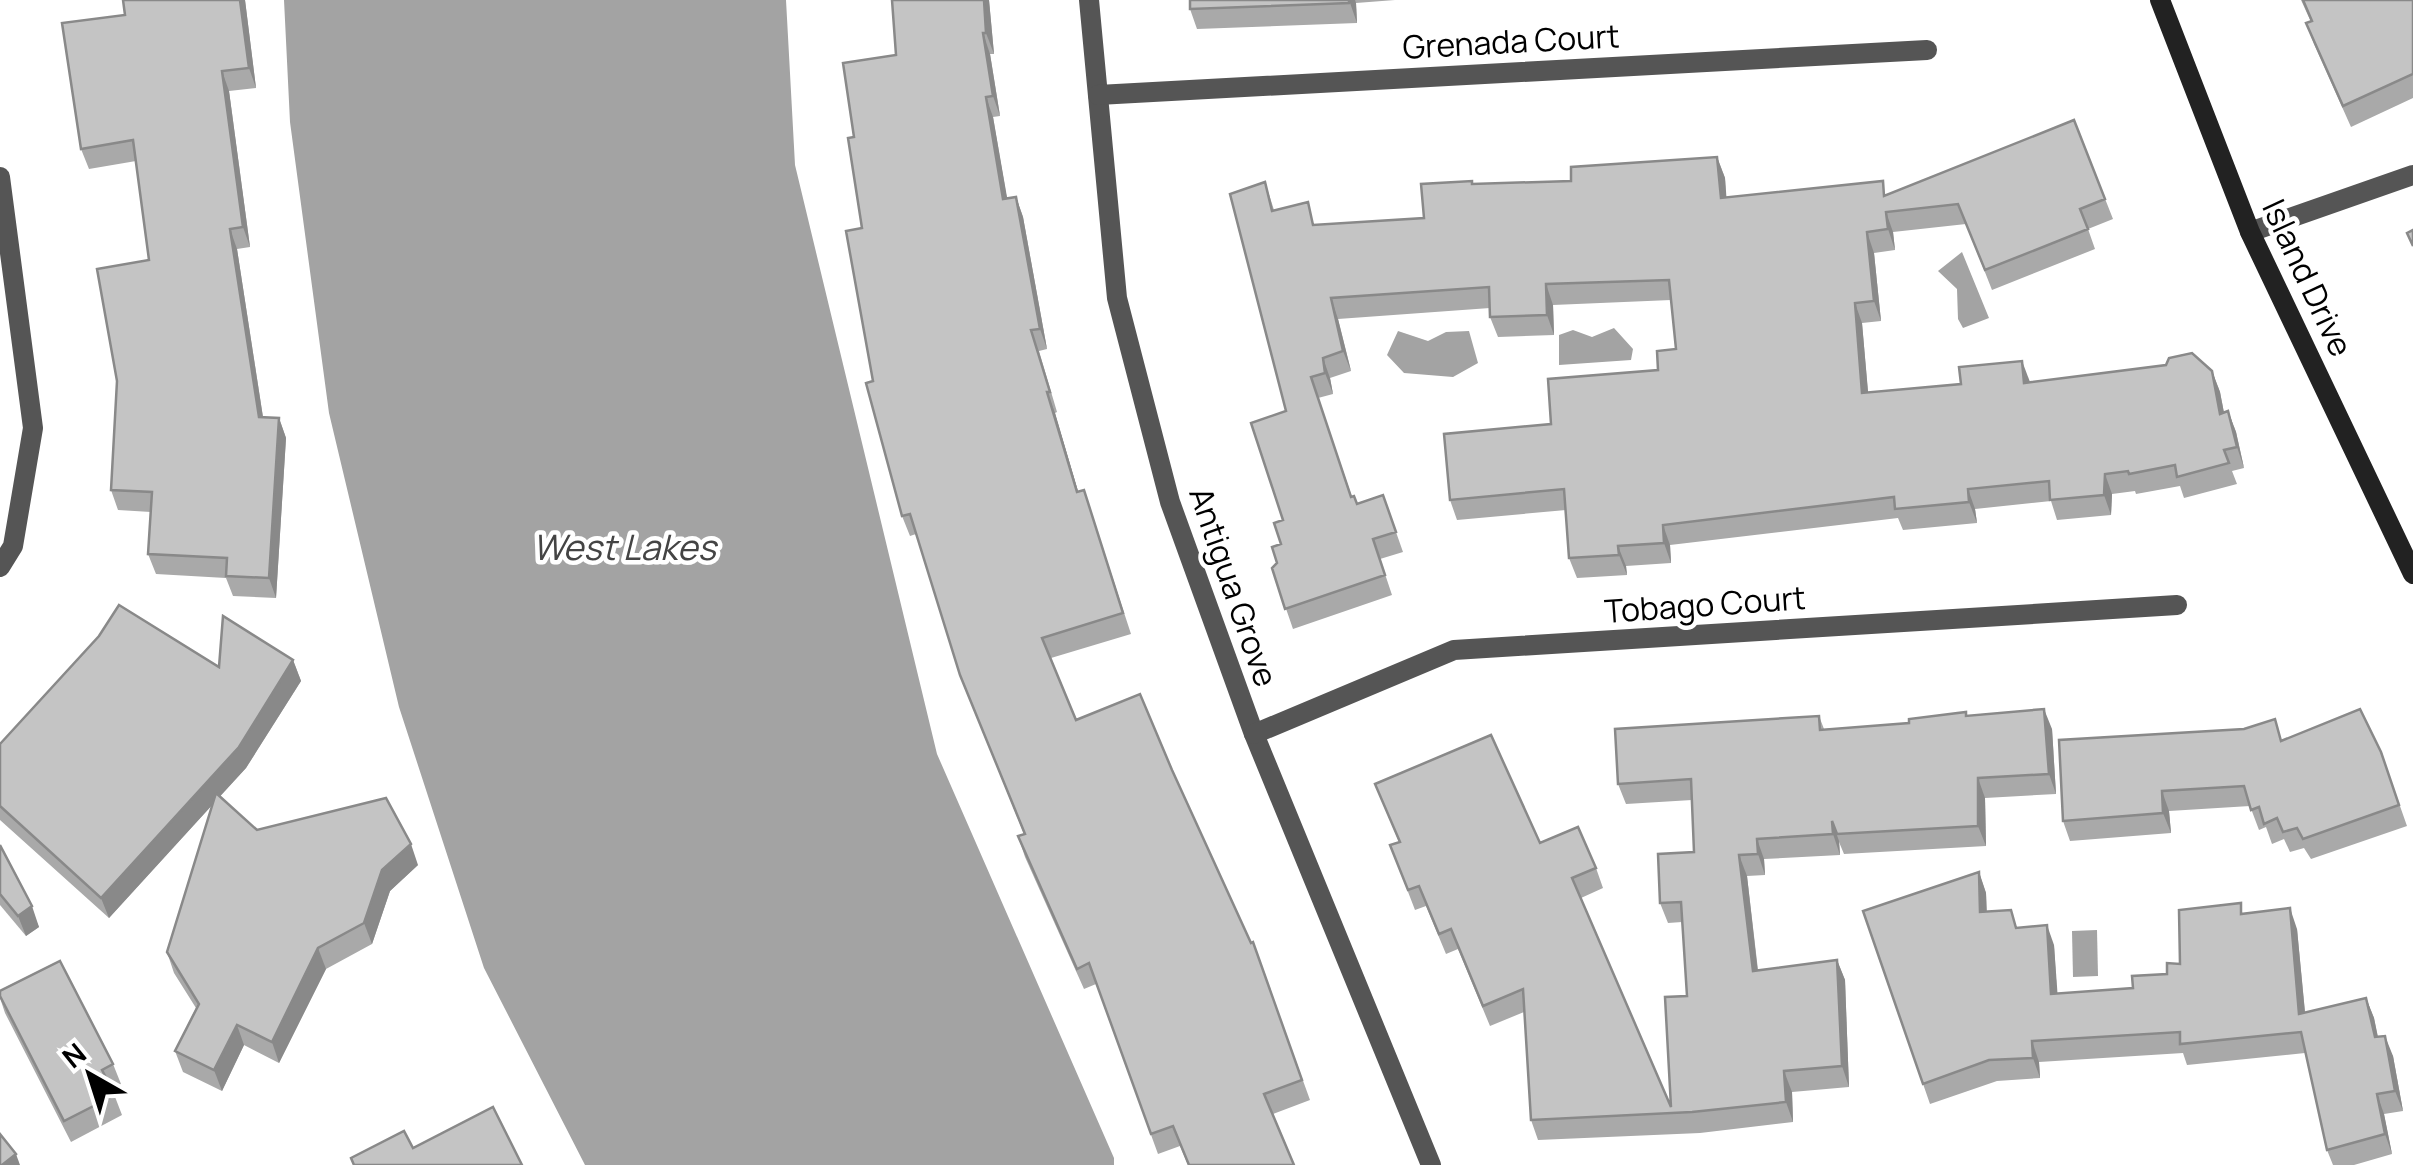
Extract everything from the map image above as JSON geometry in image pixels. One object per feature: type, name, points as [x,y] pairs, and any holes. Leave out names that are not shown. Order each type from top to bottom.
[{"type":"street","name":"Antigua Grove","points":[[1089,0],[1117,298],[1170,502],[1254,734],[1432,1165]]},
{"type":"street","name":"Island Drive","points":[[2160,0],[2250,232],[2413,574]]},
{"type":"street","name":"Grenada Court","points":[[1098,95],[1927,50]]},
{"type":"street","points":[[2250,232],[2413,175]]},
{"type":"street","points":[[0,177],[33,428],[12,546],[0,567]]},
{"type":"street","name":"Tobago Court","points":[[1254,734],[1454,650],[2176,606]]},
{"type":"water","name":"West Lakes","points":[[284,0],[786,0],[795,165],[937,754],[1114,1165],[585,1165],[484,968],[399,707],[329,413],[290,122]]},
{"type":"water","points":[[1962,252],[1989,318],[1963,328],[1958,319],[1957,289],[1938,271]]},
{"type":"water","points":[[1614,328],[1633,349],[1631,360],[1559,365],[1559,335],[1573,330],[1592,337]]},
{"type":"water","points":[[1398,331],[1428,341],[1446,332],[1469,331],[1478,363],[1453,377],[1404,373],[1387,355]]},
{"type":"water","points":[[2097,930],[2098,976],[2073,977],[2072,931]]},
{"type":"building","points":[[123,0],[240,0],[249,68],[222,71],[243,227],[230,229],[259,417],[279,418],[269,578],[226,576],[227,558],[148,554],[152,492],[111,490],[117,381],[97,269],[149,260],[133,140],[81,149],[62,23],[125,15]]},
{"type":"building","points":[[892,0],[984,0],[983,33],[993,96],[986,97],[1003,199],[1016,197],[1040,329],[1031,330],[1077,492],[1084,490],[1123,613],[1042,638],[1076,720],[1140,694],[1253,942],[1302,1080],[1264,1094],[1294,1165],[1189,1165],[1173,1126],[1151,1134],[1089,963],[1077,969],[1018,836],[1025,834],[960,675],[910,514],[902,516],[866,383],[873,381],[846,231],[862,228],[848,138],[854,137],[843,63],[896,55]]},
{"type":"building","points":[[1190,0],[1349,0],[1349,3],[1190,9]]},
{"type":"building","points":[[2303,0],[2413,0],[2413,74],[2343,106],[2306,23],[2312,21]]},
{"type":"building","points":[[2074,120],[2105,199],[2080,209],[2088,229],[1985,270],[1958,204],[1886,212],[1888,229],[1867,232],[1874,301],[1855,303],[1862,393],[1961,384],[1959,367],[2022,361],[2024,383],[2166,365],[2169,358],[2192,353],[2212,371],[2220,414],[2228,411],[2237,447],[2224,450],[2229,463],[2177,477],[2175,465],[2129,474],[2105,474],[2104,495],[2050,500],[2049,481],[1968,489],[1969,502],[1895,509],[1894,497],[1663,525],[1664,543],[1618,546],[1619,555],[1569,558],[1564,489],[1450,500],[1444,434],[1551,424],[1548,379],[1658,370],[1657,351],[1676,349],[1669,280],[1546,284],[1547,315],[1490,317],[1489,287],[1331,298],[1343,351],[1323,358],[1325,373],[1311,377],[1351,497],[1357,504],[1383,495],[1396,532],[1373,539],[1385,575],[1285,609],[1272,568],[1277,563],[1272,547],[1281,544],[1274,523],[1283,520],[1251,423],[1286,411],[1230,194],[1265,182],[1272,211],[1308,202],[1313,225],[1424,218],[1421,184],[1571,181],[1571,167],[1717,157],[1721,198],[1883,181],[1884,196]]},
{"type":"building","points":[[119,605],[219,667],[223,616],[293,660],[239,747],[101,898],[0,806],[0,744],[99,636]]},
{"type":"building","points":[[2044,709],[2049,774],[1978,778],[1978,826],[1837,834],[1832,821],[1833,834],[1757,839],[1758,854],[1739,855],[1753,971],[1837,960],[1842,1066],[1784,1071],[1786,1102],[1692,1112],[1531,1120],[1523,989],[1483,1006],[1451,929],[1439,934],[1419,886],[1408,890],[1390,845],[1400,842],[1375,784],[1491,735],[1540,843],[1578,827],[1596,868],[1572,878],[1671,1107],[1665,997],[1687,996],[1681,902],[1660,903],[1658,854],[1694,852],[1691,779],[1618,784],[1615,729],[1819,716],[1820,730],[1909,723],[1909,719],[1966,712],[1966,716]]},
{"type":"building","points":[[2360,709],[2381,752],[2399,805],[2303,839],[2297,828],[2283,832],[2277,818],[2264,824],[2259,807],[2251,810],[2244,786],[2162,791],[2163,813],[2063,821],[2059,740],[2244,729],[2275,719],[2281,741]]},
{"type":"building","points":[[216,793],[257,830],[386,798],[411,844],[382,870],[364,923],[318,948],[272,1042],[237,1025],[214,1070],[175,1051],[199,1004],[167,952]]},
{"type":"building","points":[[0,845],[32,906],[18,916],[0,894]]},
{"type":"building","points":[[1979,872],[1980,912],[2011,910],[2016,928],[2047,925],[2051,994],[2133,988],[2132,976],[2167,974],[2167,963],[2180,964],[2179,910],[2241,903],[2241,914],[2290,908],[2299,1014],[2366,998],[2375,1037],[2385,1036],[2395,1091],[2377,1094],[2385,1134],[2327,1150],[2301,1032],[2180,1044],[2180,1032],[2032,1041],[2033,1058],[1989,1060],[1923,1084],[1863,911]]},
{"type":"building","points":[[60,961],[113,1064],[102,1070],[115,1095],[64,1121],[0,996],[0,991]]},
{"type":"building","points":[[493,1107],[522,1165],[354,1165],[351,1158],[404,1131],[413,1148]]},
{"type":"building","points":[[0,1134],[16,1154],[2,1165],[0,1165]]}]
